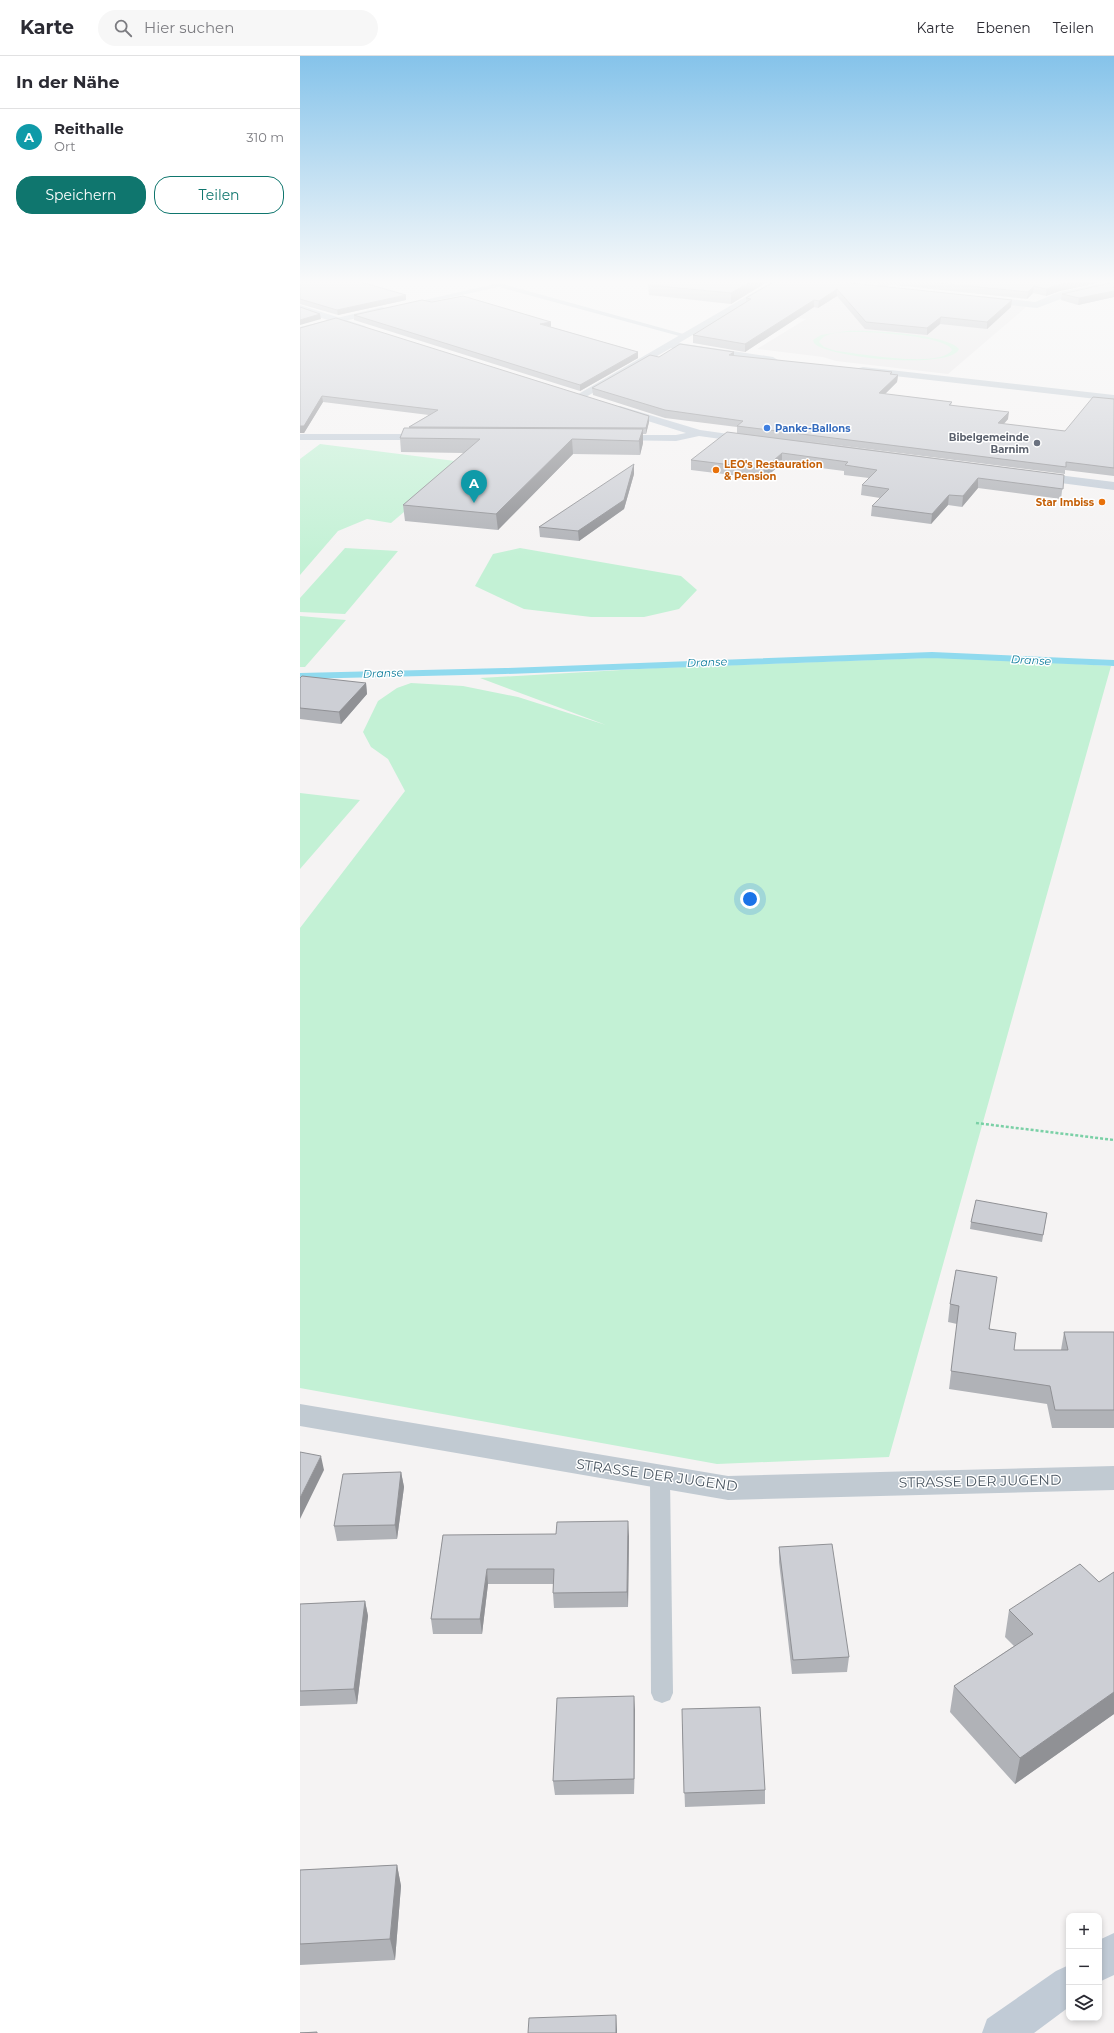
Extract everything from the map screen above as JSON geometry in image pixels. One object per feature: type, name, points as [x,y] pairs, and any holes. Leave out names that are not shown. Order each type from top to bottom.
[{"type":"street","points":[[594,400],[576,395],[617,373]]},
{"type":"street","points":[[890,373],[1114,398]]},
{"type":"street","points":[[608,405],[699,433],[763,442]]},
{"type":"street","points":[[601,438],[676,438],[699,433]]},
{"type":"street","points":[[300,437],[440,438]]},
{"type":"street","points":[[1025,475],[1114,486]]},
{"type":"street","name":"STRASSE DER JUGEND","points":[[300,1415],[660,1478],[728,1488],[1114,1478]]},
{"type":"street","points":[[1102,1961],[1114,1952]]},
{"type":"street","points":[[1002,2033],[1068,1985]]},
{"type":"lane","points":[[660,1478],[662,1693]]},
{"type":"path","points":[[976,1123],[1114,1140]]},
{"type":"green space","points":[[320,444],[463,462],[391,523],[367,519],[338,531],[300,575],[300,459]]},
{"type":"green space","points":[[345,548],[398,551],[345,614],[300,612],[300,598]]},
{"type":"green space","points":[[520,548],[681,576],[697,590],[679,609],[644,617],[591,617],[524,609],[475,586],[493,554]]},
{"type":"green space","points":[[300,616],[346,620],[305,667],[300,667]]},
{"type":"green space","points":[[954,657],[1111,666],[889,1457],[717,1464],[300,1388],[300,928],[405,791],[388,759],[371,747],[363,732],[378,701],[397,688],[411,683],[463,686],[518,697],[606,725],[480,678],[656,668]]},
{"type":"green space","points":[[300,793],[360,800],[300,869]]},
{"type":"building","points":[[300,373],[512,373],[649,416],[646,428],[409,427],[438,410],[322,396],[304,426],[300,426]]},
{"type":"building","points":[[542,373],[601,373],[580,385]]},
{"type":"building","points":[[618,373],[891,373],[898,375],[879,393],[952,402],[949,405],[1009,412],[998,423],[1065,431],[1093,397],[1114,399],[1114,468],[1066,462],[1066,467],[737,426],[743,421],[665,410],[592,388]]},
{"type":"building","points":[[404,428],[643,429],[639,441],[572,439],[496,514],[403,505],[480,439],[400,438]]},
{"type":"building","points":[[727,432],[1064,475],[1063,489],[978,478],[963,496],[949,495],[932,514],[872,506],[889,489],[862,485],[877,470],[845,465],[848,462],[782,453],[764,469],[691,460]]},
{"type":"building","points":[[634,464],[624,500],[578,531],[539,527]]},
{"type":"building","points":[[302,676],[366,683],[339,712],[300,708],[300,678]]},
{"type":"building","points":[[976,1200],[1047,1213],[1043,1235],[971,1222]]},
{"type":"building","points":[[956,1270],[997,1277],[989,1329],[1016,1333],[1014,1350],[1068,1350],[1064,1332],[1114,1332],[1114,1410],[1055,1410],[1050,1386],[951,1371],[959,1306],[950,1304]]},
{"type":"building","points":[[300,1452],[321,1456],[300,1498]]},
{"type":"building","points":[[401,1472],[395,1525],[334,1526],[343,1474]]},
{"type":"building","points":[[628,1521],[627,1592],[553,1593],[554,1569],[487,1569],[480,1619],[431,1619],[443,1535],[556,1534],[557,1522]]},
{"type":"building","points":[[832,1544],[849,1657],[793,1660],[779,1547]]},
{"type":"building","points":[[1080,1564],[1099,1582],[1114,1572],[1114,1692],[1020,1758],[954,1686],[1033,1634],[1009,1610]]},
{"type":"building","points":[[365,1601],[354,1689],[300,1691],[300,1604]]},
{"type":"building","points":[[634,1696],[634,1779],[553,1781],[557,1698]]},
{"type":"building","points":[[760,1707],[765,1790],[684,1793],[682,1709]]},
{"type":"building","points":[[397,1865],[390,1939],[300,1944],[300,1870]]},
{"type":"building","points":[[616,2015],[616,2033],[528,2033],[529,2018]]},
{"type":"waterway","name":"Dranse","points":[[300,676],[505,671],[932,655],[1114,663]]},
{"type":"place","name":"Panke-Ballons","points":[[767,428]]},
{"type":"place","name":"Bibelgemeinde Barnim","points":[[1037,443]]},
{"type":"place","name":"LEO's Restauration & Pension","points":[[716,470]]},
{"type":"place","name":"Star Imbiss","points":[[1102,502]]},
{"type":"place","name":"Reithalle","points":[[474,503]]}]
